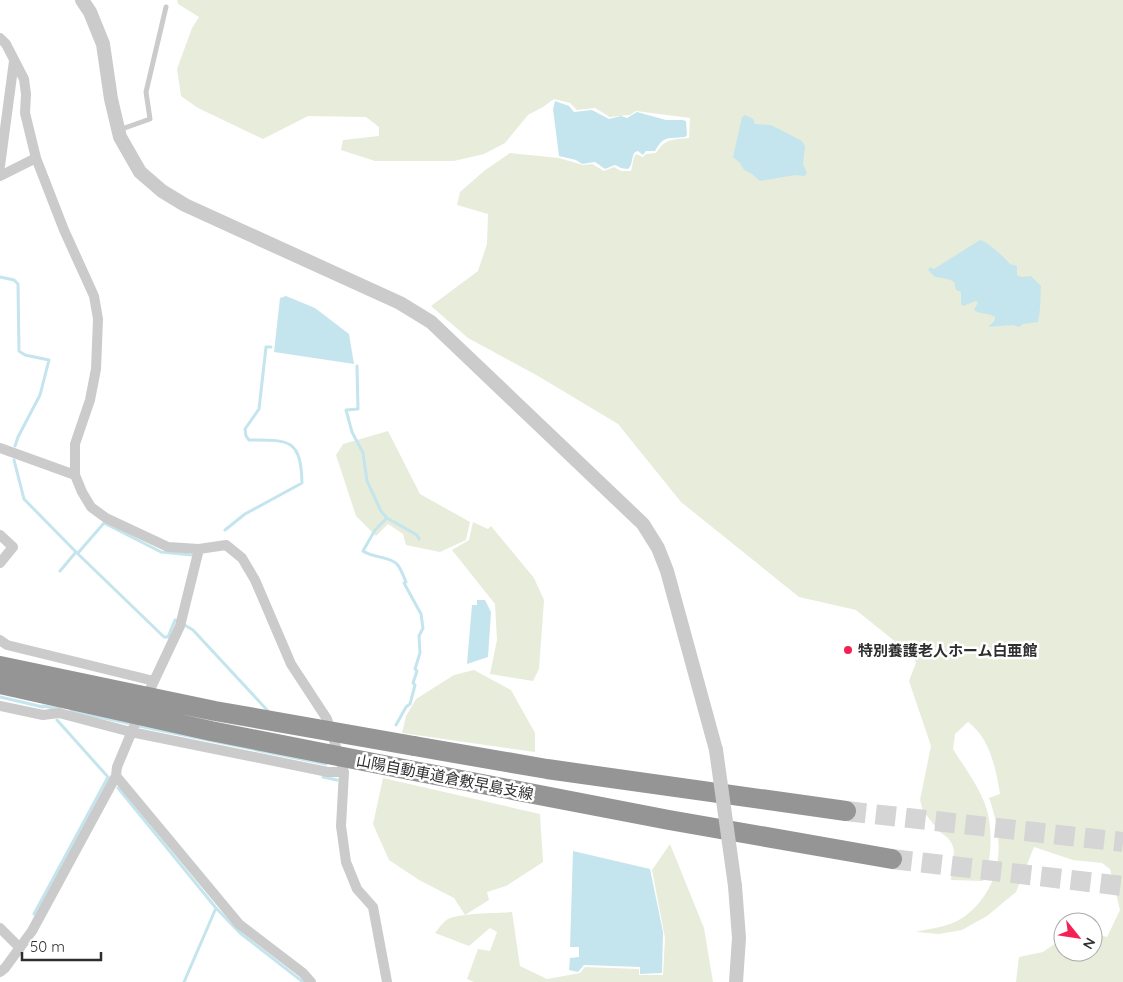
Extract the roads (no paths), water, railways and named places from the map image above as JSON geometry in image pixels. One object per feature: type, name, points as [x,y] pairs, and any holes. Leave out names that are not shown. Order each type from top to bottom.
[{"type":"highway","name":"山陽自動車道倉敷早島支線","points":[[2,671],[224,713],[557,770],[846,811]]},
{"type":"highway","name":"山陽自動車道倉敷早島支線","points":[[2,671],[211,730],[668,820],[892,859]]},
{"type":"street","points":[[82,0],[90,12],[103,44],[111,100],[120,137],[140,172],[162,191],[185,205],[400,303],[431,322],[632,514],[651,536],[663,558],[716,750],[735,886],[739,938],[736,982]]},
{"type":"street","points":[[0,38],[6,44],[24,78],[26,94],[25,113],[36,158],[64,230],[94,296],[98,319],[96,369],[90,400],[75,444],[75,475],[91,507],[106,518],[168,548],[199,549],[226,545],[242,558],[255,580],[291,664],[327,719],[344,772],[341,826],[346,862],[357,889],[373,907],[387,982]]},
{"type":"street","points":[[0,166],[14,61]]},
{"type":"street","points":[[0,176],[36,158]]},
{"type":"street","points":[[0,448],[75,475]]},
{"type":"street","points":[[0,534],[13,546],[0,563]]},
{"type":"street","points":[[0,972],[32,931],[116,776],[117,767],[131,732],[180,626],[199,549]]},
{"type":"street","points":[[0,640],[7,644],[154,681]]},
{"type":"street","points":[[0,706],[43,715],[59,713],[131,732],[328,772],[344,772]]},
{"type":"street","points":[[116,776],[240,924],[303,973],[311,982]]},
{"type":"street","points":[[0,928],[20,948]]},
{"type":"lane","points":[[118,130],[150,120],[146,92],[166,7]]},
{"type":"water","points":[[555,101],[569,106],[574,112],[592,110],[609,119],[621,116],[627,118],[637,112],[666,120],[686,121],[687,135],[685,137],[664,140],[655,151],[646,151],[643,155],[638,151],[635,152],[628,169],[615,165],[605,169],[595,162],[582,164],[576,160],[559,156],[553,109]]},
{"type":"water","points":[[745,115],[753,119],[755,124],[771,125],[802,141],[805,146],[803,164],[807,173],[804,176],[795,175],[760,181],[744,170],[733,157],[742,117]]},
{"type":"water","points":[[980,240],[1001,254],[1010,264],[1017,266],[1017,275],[1021,277],[1031,276],[1041,286],[1038,322],[1023,324],[1019,327],[1013,325],[988,327],[995,320],[995,317],[974,310],[978,302],[976,301],[963,306],[961,304],[961,292],[956,290],[954,282],[935,277],[928,270],[930,267],[934,269]]},
{"type":"water","points":[[286,296],[315,308],[349,334],[354,364],[274,352],[280,298]]},
{"type":"water","points":[[477,600],[485,600],[491,612],[488,657],[467,664],[472,605],[477,605]]},
{"type":"water","points":[[573,851],[650,869],[663,932],[662,973],[640,974],[640,967],[584,965],[578,972],[569,970],[570,958],[579,957],[579,947],[570,947]]},
{"type":"waterway","points":[[0,277],[14,280],[18,284],[19,351],[25,355],[49,360],[40,395],[15,446]]},
{"type":"waterway","points":[[225,530],[245,514],[302,483],[299,457],[290,445],[274,440],[249,440],[246,436],[245,429],[259,409],[266,347],[271,347]]},
{"type":"waterway","points":[[357,366],[358,409],[346,410],[352,432],[363,453],[367,481],[381,511],[387,518],[417,535],[419,539]]},
{"type":"waterway","points":[[14,460],[24,499],[76,552]]},
{"type":"waterway","points":[[387,518],[375,530],[363,551],[397,564],[406,582],[404,583],[421,614],[423,628],[419,636],[420,653],[415,669],[417,671],[410,704],[406,707],[396,725]]},
{"type":"waterway","points":[[78,553],[104,523],[161,552],[192,555]]},
{"type":"waterway","points":[[60,571],[76,552],[164,637],[168,637],[175,620],[178,622]]},
{"type":"waterway","points":[[183,624],[193,630],[268,711]]},
{"type":"waterway","points":[[0,697],[43,707]]},
{"type":"waterway","points":[[43,706],[60,709]]},
{"type":"waterway","points":[[71,711],[132,724]]},
{"type":"waterway","points":[[57,720],[108,777]]},
{"type":"waterway","points":[[139,726],[326,764]]},
{"type":"waterway","points":[[34,914],[108,777]]},
{"type":"waterway","points":[[323,777],[337,780]]},
{"type":"waterway","points":[[118,788],[216,908],[240,933],[303,982]]},
{"type":"waterway","points":[[184,982],[216,908]]},
{"type":"tunnel","points":[[846,811],[1123,842]]},
{"type":"tunnel","points":[[892,859],[1123,886]]},
{"type":"place","name":"特別養護老人ホーム白亜館","points":[[848,650]]}]
